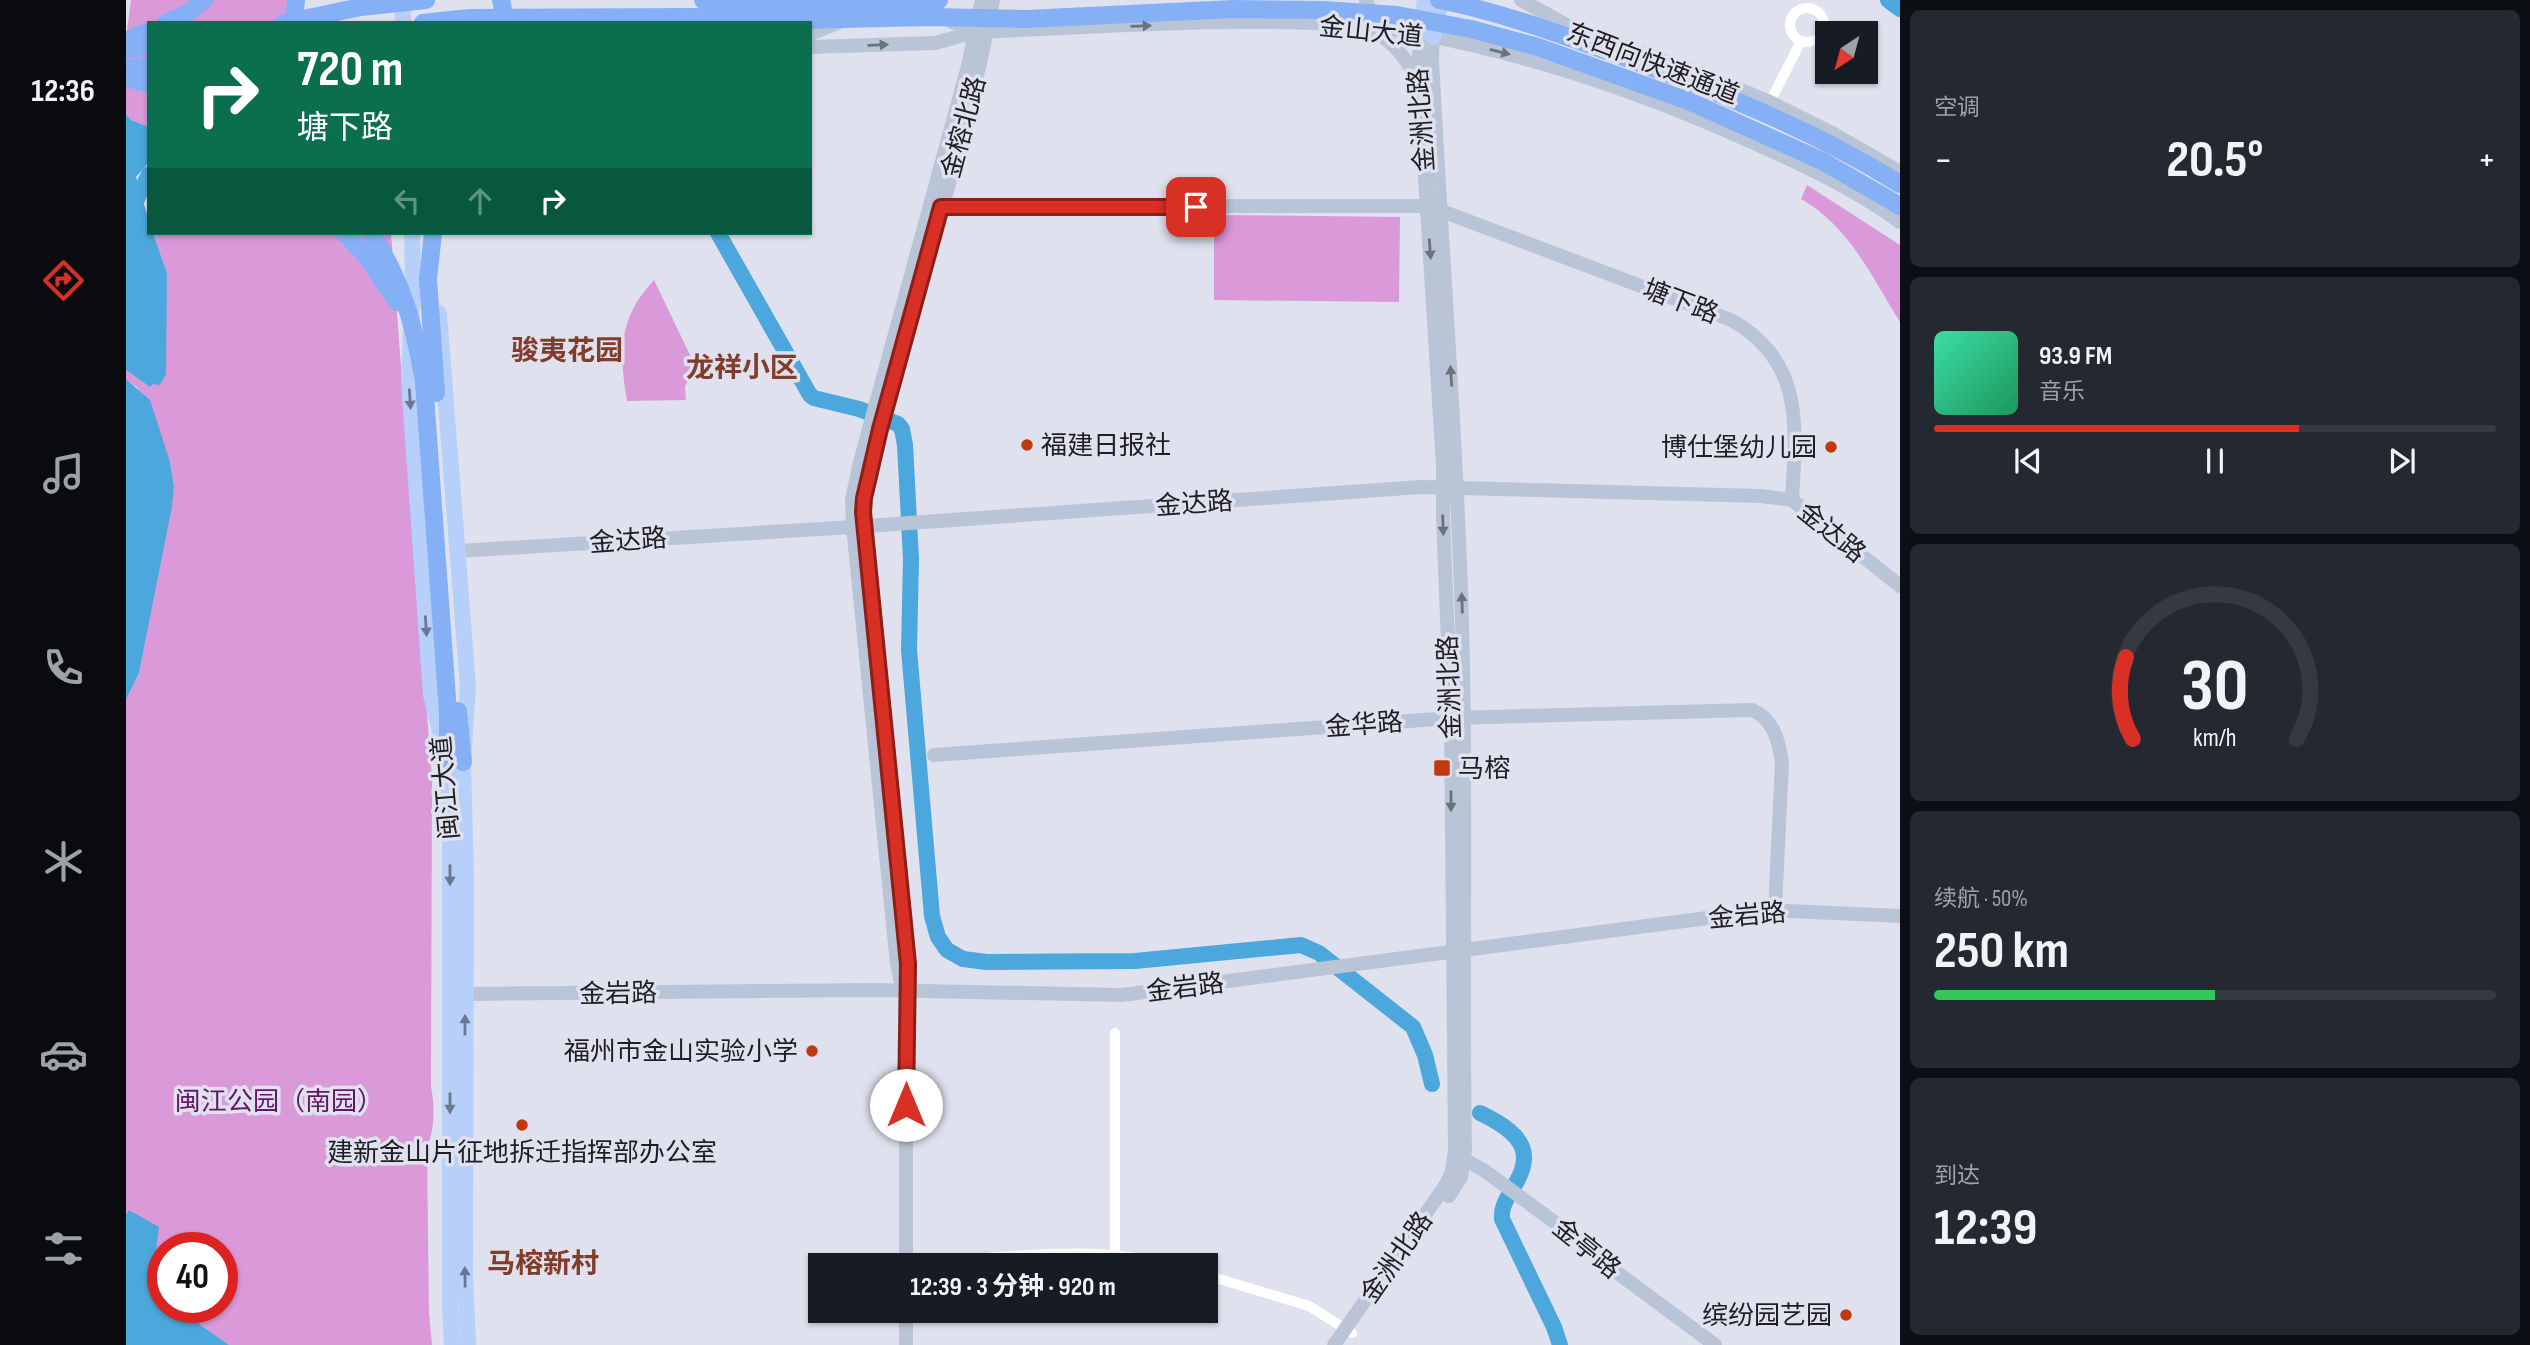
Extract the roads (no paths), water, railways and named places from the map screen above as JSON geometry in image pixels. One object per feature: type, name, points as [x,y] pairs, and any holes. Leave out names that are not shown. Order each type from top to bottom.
[{"type":"highway","points":[[170,21],[186,14],[204,0]]},
{"type":"highway","points":[[294,21],[296,0]]},
{"type":"highway","points":[[306,21],[307,0]]},
{"type":"highway","points":[[294,21],[361,7],[426,0]]},
{"type":"highway","points":[[501,0],[506,21]]},
{"type":"highway","name":"东西向快速通道","points":[[440,21],[469,18],[646,18],[699,8],[939,0]]},
{"type":"highway","name":"东西向快速通道","points":[[1440,0],[1476,7],[1545,29],[1697,84],[1807,132],[1900,184]]},
{"type":"highway","name":"东西向快速通道","points":[[699,8],[795,20],[931,17],[1026,19],[1234,9],[1323,10],[1397,15],[1471,29],[1538,47],[1690,102],[1822,161],[1900,206]]},
{"type":"highway","points":[[126,41],[147,32]]},
{"type":"highway","points":[[126,50],[147,46]]},
{"type":"highway","points":[[126,69],[147,66]]},
{"type":"highway","points":[[126,79],[147,84]]},
{"type":"highway","points":[[346,235],[384,280],[416,337]]},
{"type":"highway","points":[[372,235],[402,288],[416,337],[424,382],[444,584]]},
{"type":"highway","points":[[432,235],[428,279],[448,712],[456,762]]},
{"type":"main road","points":[[402,0],[403,21]]},
{"type":"main road","points":[[418,0],[421,21]]},
{"type":"main road","points":[[1425,0],[1426,35]]},
{"type":"main road","points":[[1426,35],[1440,0]]},
{"type":"main road","name":"闽江大道","points":[[412,235],[410,394],[431,695],[456,762],[466,878],[465,1274],[468,1345]]},
{"type":"main road","name":"闽江大道","points":[[432,235],[468,687],[456,762],[450,850],[452,1345]]},
{"type":"street","points":[[981,32],[982,0]]},
{"type":"street","points":[[981,32],[993,0]]},
{"type":"street","points":[[1366,0],[1370,10],[1364,26],[1376,31],[1395,46],[1419,81]]},
{"type":"street","points":[[1521,0],[1581,33],[1653,56],[1770,102],[1834,134],[1900,172]]},
{"type":"street","points":[[1814,4],[1824,20],[1824,31],[1815,40],[1801,41],[1792,33],[1789,22],[1796,11],[1814,4]]},
{"type":"street","name":"金山大道","points":[[812,33],[834,23],[874,15],[937,14],[981,32],[1251,22],[1364,26],[1426,35],[1507,53],[1570,71],[1688,114],[1781,155],[1855,193],[1900,222]]},
{"type":"street","points":[[646,18],[658,21]]},
{"type":"street","points":[[815,48],[935,43],[981,32]]},
{"type":"street","name":"金榕北路","points":[[906,1253],[905,990],[897,964],[858,526],[875,427],[936,206],[979,69],[981,32]]},
{"type":"street","points":[[1570,71],[1581,33]]},
{"type":"street","name":"金洲北路","points":[[1334,1345],[1347,1336],[1460,1159],[1457,718],[1450,487],[1433,208],[1419,81],[1426,35]]},
{"type":"street","name":"金洲北路","points":[[1426,35],[1432,57],[1433,208]]},
{"type":"street","points":[[1770,102],[1801,41]]},
{"type":"street","name":"塘下路","points":[[936,206],[1433,208],[1731,320],[1748,331],[1774,360],[1790,393],[1796,437],[1792,500]]},
{"type":"street","name":"金达路","points":[[458,551],[1450,487],[1761,496],[1792,500],[1900,586]]},
{"type":"street","name":"金华路","points":[[934,755],[1457,718],[1743,710],[1758,713],[1775,734],[1782,764],[1775,909]]},
{"type":"street","name":"金岩路","points":[[465,994],[905,990],[1122,995],[1775,909],[1900,916]]},
{"type":"street","points":[[1062,1253],[1115,1253],[1115,1033]]},
{"type":"street","name":"金亭路","points":[[1460,1159],[1524,1199],[1715,1345]]},
{"type":"street","points":[[1218,1279],[1310,1306],[1347,1336]]},
{"type":"street","points":[[906,1323],[906,1345]]},
{"type":"water","points":[[126,114],[131,120],[147,126],[147,164],[136,177],[147,214],[147,235],[154,235],[167,273],[166,374],[160,385],[153,384],[150,387],[126,370]]},
{"type":"water","points":[[126,379],[150,400],[170,462],[174,486],[139,673],[126,700]]},
{"type":"water","points":[[129,1210],[159,1227],[158,1232],[147,1232],[147,1323],[199,1323],[229,1345],[126,1345],[126,1214]]},
{"type":"waterway","points":[[1888,0],[1900,9]]},
{"type":"waterway","points":[[126,222],[147,178]]},
{"type":"waterway","points":[[719,235],[810,395],[859,409],[898,424],[902,429],[911,559],[909,650],[932,916],[938,937],[947,950],[963,959],[987,962],[1135,961],[1301,945],[1319,953],[1413,1027],[1425,1055],[1432,1084]]},
{"type":"waterway","points":[[1480,1113],[1509,1130],[1523,1150],[1523,1168],[1504,1206],[1502,1219],[1560,1345]]},
{"type":"place","name":"福建日报社","points":[[1027,445]]},
{"type":"place","name":"博仕堡幼儿园","points":[[1831,447]]},
{"type":"place","name":"马榕","points":[[1442,768]]},
{"type":"place","name":"福州市金山实验小学","points":[[812,1051]]},
{"type":"place","name":"建新金山片征地拆迁指挥部办公室","points":[[522,1125]]},
{"type":"place","name":"缤纷园艺园","points":[[1846,1315]]},
{"type":"district","name":"骏夷花园","points":[[567,350]]},
{"type":"district","name":"龙祥小区","points":[[742,367]]},
{"type":"district","name":"马榕新村","points":[[543,1263]]},
{"type":"park label","name":"闽江公园（南园）","points":[[279,1101]]}]
